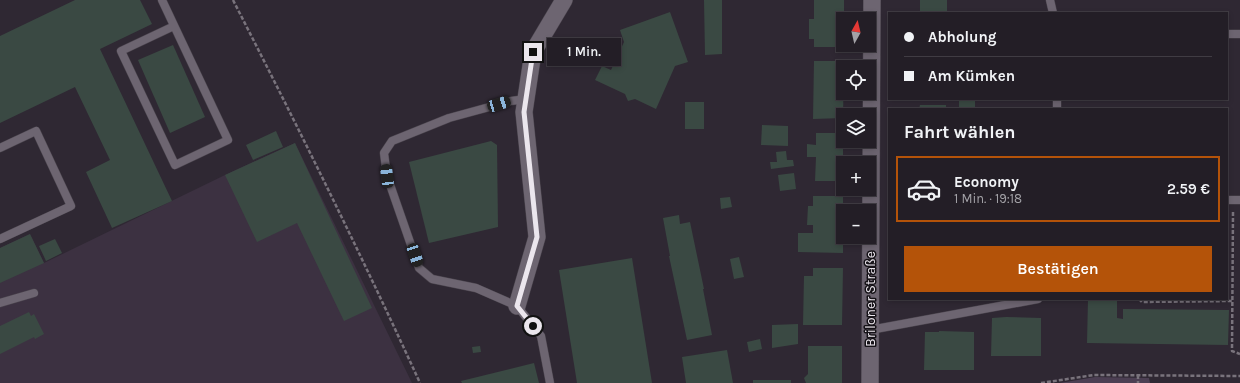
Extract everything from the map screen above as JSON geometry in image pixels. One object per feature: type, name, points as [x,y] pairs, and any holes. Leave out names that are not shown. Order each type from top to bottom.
[{"type":"street","points":[[517,306],[537,237],[524,112],[533,52],[564,0]]},
{"type":"street","name":"Briloner Straße","points":[[870,383],[872,0]]},
{"type":"lane","points":[[162,0],[228,140],[175,165],[121,51],[174,26]]},
{"type":"lane","points":[[1050,0],[1053,12]]},
{"type":"lane","points":[[1228,34],[1240,34]]},
{"type":"lane","points":[[526,99],[511,101],[449,118],[392,141],[384,153],[387,176],[419,268],[432,279],[476,288],[517,306],[541,336],[550,383]]},
{"type":"lane","points":[[0,148],[36,131],[71,206],[0,239]]},
{"type":"lane","points":[[0,303],[34,293]]},
{"type":"lane","points":[[870,330],[1033,300]]},
{"type":"path","points":[[234,0],[364,262],[420,383]]},
{"type":"path","points":[[1233,200],[1232,351],[1240,354]]},
{"type":"path","points":[[1140,300],[1142,302],[1232,301]]},
{"type":"path","points":[[1041,383],[1094,374],[1240,376]]},
{"type":"path","points":[[1138,375],[1138,383]]},
{"type":"shaded area","points":[[295,143],[412,383],[0,383],[0,248],[30,234],[44,263],[225,175]]},
{"type":"shaded area","points":[[1095,377],[1149,378],[1150,383],[1060,383]]},
{"type":"building","points":[[75,0],[140,0],[152,24],[100,49],[172,201],[112,228],[86,172],[110,160],[75,87],[0,123],[0,36]]},
{"type":"building","points":[[704,0],[722,0],[722,54],[705,55]]},
{"type":"building","points":[[814,0],[844,0],[844,12],[836,12],[836,47],[814,47],[814,39],[809,39],[809,19],[814,19]]},
{"type":"building","points":[[920,0],[947,0],[947,12],[920,12]]},
{"type":"building","points":[[670,12],[688,62],[675,66],[656,109],[635,99],[628,101],[625,94],[595,80],[602,66],[611,70],[624,42],[620,30]]},
{"type":"building","points":[[173,45],[205,117],[170,133],[138,60]]},
{"type":"building","points":[[814,61],[836,61],[836,100],[843,100],[843,108],[836,108],[836,118],[813,119]]},
{"type":"building","points":[[959,100],[975,100],[975,107],[959,107]]},
{"type":"building","points":[[685,102],[704,102],[704,129],[685,129]]},
{"type":"building","points":[[920,105],[946,105],[946,108],[919,108]]},
{"type":"building","points":[[762,125],[788,126],[788,146],[761,145]]},
{"type":"building","points":[[276,131],[283,147],[253,160],[246,145]]},
{"type":"building","points":[[816,133],[836,133],[836,148],[843,148],[843,156],[836,156],[836,181],[815,181],[816,157],[807,157],[807,144],[816,145]]},
{"type":"building","points":[[491,141],[497,145],[498,227],[429,243],[409,162]]},
{"type":"building","points":[[295,143],[372,308],[344,321],[297,223],[257,242],[225,175]]},
{"type":"building","points":[[786,151],[787,160],[793,160],[794,166],[771,169],[770,162],[777,162],[776,152]]},
{"type":"building","points":[[794,173],[796,189],[780,191],[778,175]]},
{"type":"building","points":[[813,196],[843,196],[843,204],[836,204],[836,244],[843,244],[843,253],[798,252],[798,233],[813,233],[813,225],[807,225],[808,206],[813,206]]},
{"type":"building","points":[[730,197],[732,207],[721,209],[720,198]]},
{"type":"building","points":[[679,215],[680,224],[690,222],[712,335],[687,340],[669,256],[663,218]]},
{"type":"building","points":[[1228,215],[1229,215],[1228,269]]},
{"type":"building","points":[[30,234],[44,263],[0,283],[0,248]]},
{"type":"building","points":[[55,239],[62,253],[46,261],[39,246]]},
{"type":"building","points":[[739,257],[744,277],[734,279],[730,259]]},
{"type":"building","points":[[632,258],[652,383],[577,383],[559,270]]},
{"type":"building","points":[[813,268],[843,268],[842,325],[803,325],[804,276],[813,276]]},
{"type":"building","points":[[1088,300],[1117,300],[1117,318],[1123,319],[1123,309],[1229,310],[1228,345],[1087,343]]},
{"type":"building","points":[[29,312],[31,316],[34,314],[44,334],[35,339],[34,337],[0,354],[0,326]]},
{"type":"building","points":[[992,318],[1041,318],[1041,356],[991,356]]},
{"type":"building","points":[[798,324],[798,344],[772,348],[772,325]]},
{"type":"building","points":[[925,332],[974,332],[974,370],[924,370]]},
{"type":"building","points":[[760,339],[762,349],[749,352],[747,342]]},
{"type":"building","points":[[480,346],[481,352],[473,353],[472,347]]},
{"type":"building","points":[[808,346],[842,346],[842,383],[806,383],[804,378],[808,374]]},
{"type":"building","points":[[727,350],[733,383],[686,383],[682,357]]},
{"type":"building","points":[[534,363],[539,383],[462,383],[461,381]]},
{"type":"building","points":[[753,380],[791,380],[791,383],[753,383]]},
{"type":"route","points":[[533,52],[524,112],[537,237],[517,306],[533,326]]}]
